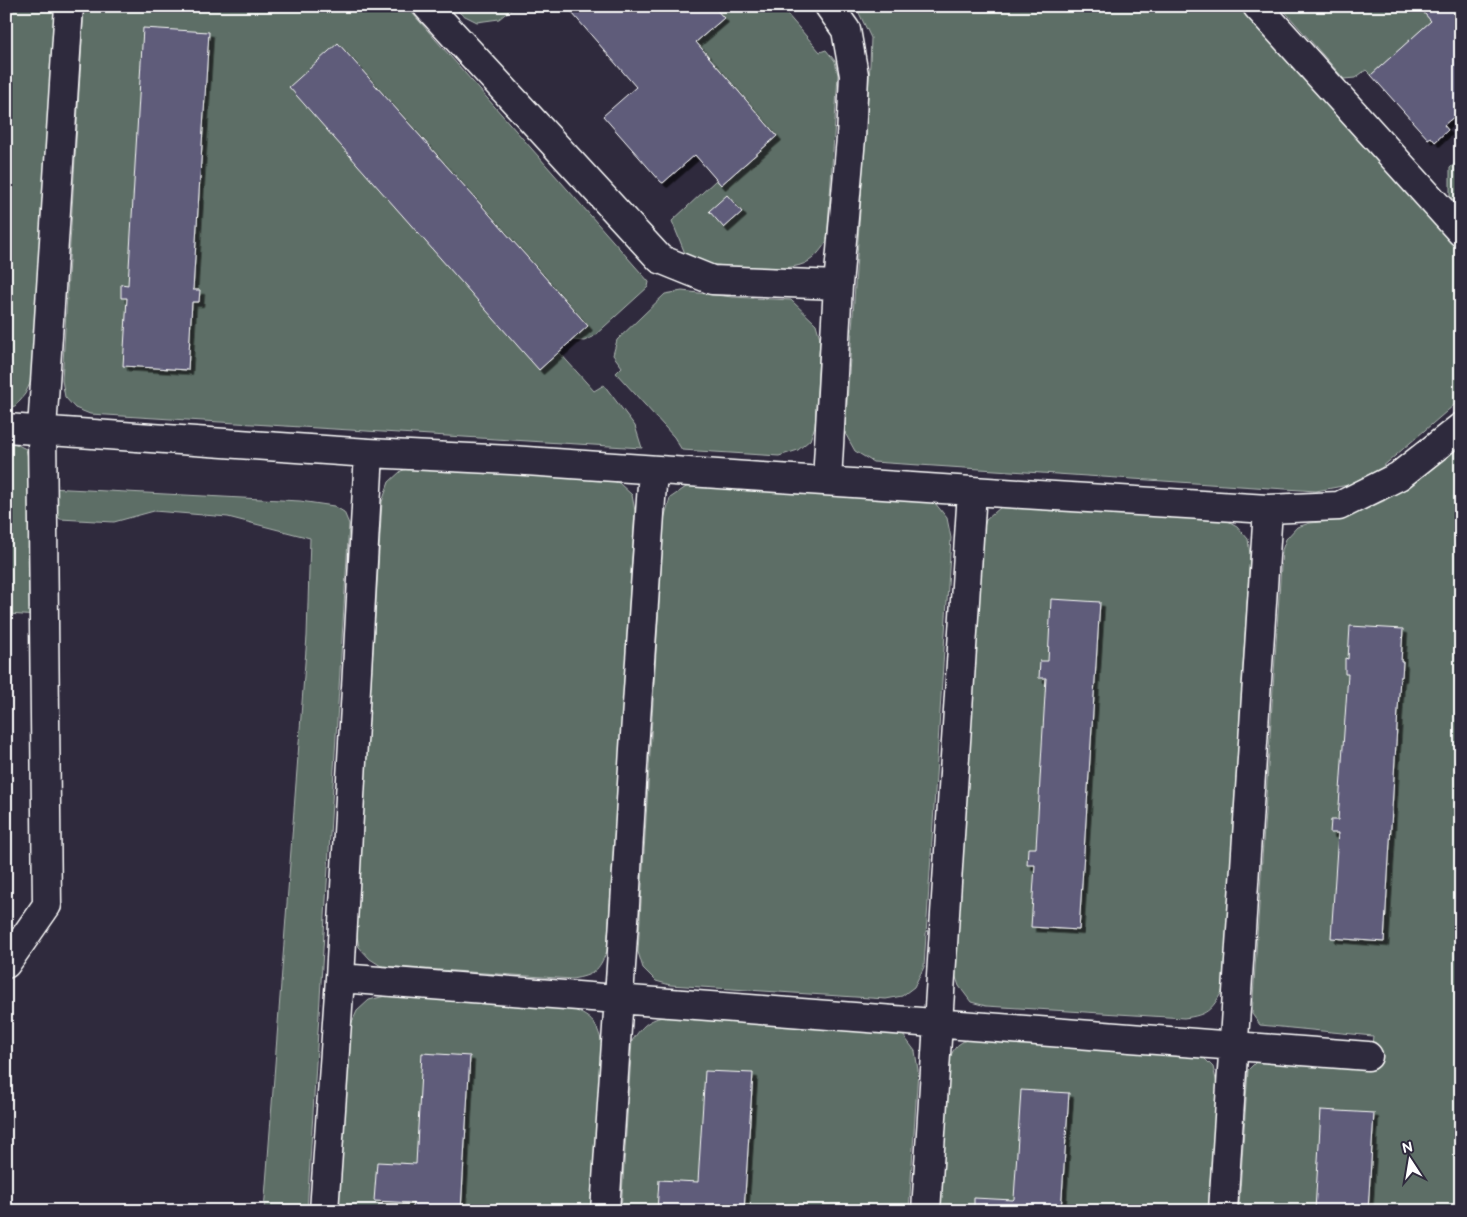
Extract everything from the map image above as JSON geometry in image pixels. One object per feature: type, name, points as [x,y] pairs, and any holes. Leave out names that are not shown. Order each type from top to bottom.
[{"type":"lane","points":[[6,964],[47,905],[42,430],[69,6]]},
{"type":"lane","points":[[427,6],[660,260],[712,280],[838,286]]},
{"type":"lane","points":[[827,480],[838,286],[851,138],[854,75],[846,30],[829,6]]},
{"type":"lane","points":[[1257,6],[1461,232]]},
{"type":"lane","points":[[6,428],[369,453],[511,460],[1268,509],[1340,506],[1399,476],[1461,427]]},
{"type":"lane","points":[[324,1211],[340,978],[369,453]]},
{"type":"lane","points":[[605,1211],[653,470]]},
{"type":"lane","points":[[926,1211],[972,491]]},
{"type":"lane","points":[[1224,1211],[1268,509]]},
{"type":"lane","points":[[340,978],[1368,1056]]},
{"type":"green space","points":[[6,6],[56,6],[33,377],[25,394],[15,406],[6,408]]},
{"type":"green space","points":[[84,6],[406,6],[649,282],[648,287],[593,337],[584,341],[573,340],[559,352],[594,391],[604,385],[635,426],[642,448],[90,414],[75,408],[65,397],[62,380]]},
{"type":"green space","points":[[453,6],[515,6],[499,19],[477,22],[461,14]]},
{"type":"green space","points":[[713,6],[780,6],[820,52],[826,50],[835,61],[838,75],[827,241],[814,257],[799,265],[768,269],[688,261],[672,221],[716,180],[721,185],[777,136],[696,42],[723,18]]},
{"type":"green space","points":[[853,6],[1241,6],[1461,254],[1461,399],[1381,468],[1348,485],[1316,491],[873,462],[855,451],[845,433],[871,38],[859,13]]},
{"type":"green space","points":[[1280,6],[1418,6],[1431,21],[1371,75],[1366,70],[1355,78],[1344,79]]},
{"type":"green space","points":[[1461,158],[1461,208],[1450,196],[1450,168]]},
{"type":"green space","points":[[682,291],[732,297],[791,300],[816,324],[820,338],[815,426],[810,440],[798,450],[779,456],[682,450],[674,437],[616,373],[622,367],[613,355],[617,340],[665,294]]},
{"type":"green space","points":[[6,441],[26,449],[32,475],[39,616],[7,614]]},
{"type":"green space","points":[[1461,442],[1461,1211],[1245,1211],[1239,1206],[1248,1070],[1257,1061],[1369,1069],[1373,1036],[1260,1025],[1252,1014],[1282,550],[1286,539],[1297,527],[1310,523],[1341,520],[1384,501]]},
{"type":"green space","points":[[418,465],[601,477],[619,483],[632,495],[635,511],[607,951],[598,968],[586,976],[572,979],[381,966],[370,959],[359,947],[356,930],[382,502],[389,482],[401,471]]},
{"type":"green space","points":[[704,483],[916,497],[935,503],[947,518],[951,538],[924,967],[914,987],[902,996],[886,999],[670,985],[656,981],[643,968],[638,952],[664,519],[670,498],[686,487]]},
{"type":"green space","points":[[49,488],[300,501],[334,506],[344,512],[349,524],[307,1211],[264,1211],[307,636],[310,538],[228,517],[154,511],[114,522],[60,519],[52,510]]},
{"type":"green space","points":[[1017,503],[1219,516],[1237,526],[1248,539],[1250,555],[1223,990],[1208,1011],[1198,1015],[1184,1018],[986,1006],[971,1002],[959,986],[953,969],[981,537],[986,520],[1001,507]]},
{"type":"green space","points":[[385,996],[570,1008],[592,1021],[598,1030],[602,1044],[591,1211],[337,1211],[348,1031],[357,1011],[369,1000]]},
{"type":"green space","points":[[671,1015],[886,1029],[903,1035],[915,1051],[918,1070],[909,1211],[621,1211],[632,1041],[648,1023]]},
{"type":"green space","points":[[980,1035],[1202,1056],[1213,1067],[1217,1084],[1208,1211],[938,1211],[947,1067],[954,1049],[958,1045]]},
{"type":"building","points":[[566,6],[713,6],[724,18],[696,42],[777,136],[721,185],[695,155],[663,183],[661,182],[603,116],[636,87]]},
{"type":"building","points":[[1418,6],[1461,6],[1461,111],[1444,125],[1448,130],[1435,142],[1431,137],[1428,139],[1371,75],[1431,21]]},
{"type":"building","points":[[143,28],[209,32],[193,290],[200,290],[199,302],[192,302],[188,370],[123,366],[127,298],[121,298],[121,284],[128,285]]},
{"type":"building","points":[[338,43],[588,326],[539,370],[289,87]]},
{"type":"building","points":[[727,195],[742,212],[724,228],[709,211]]},
{"type":"building","points":[[1051,599],[1100,602],[1079,930],[1031,927],[1035,865],[1027,865],[1028,848],[1036,848],[1046,678],[1039,678],[1040,661],[1048,661]]},
{"type":"building","points":[[1350,626],[1403,629],[1401,662],[1403,662],[1402,677],[1400,677],[1384,942],[1331,938],[1338,833],[1330,833],[1331,820],[1338,820],[1348,674],[1345,674],[1345,658],[1348,659]]},
{"type":"building","points":[[422,1053],[470,1056],[461,1211],[412,1211],[413,1203],[374,1201],[377,1162],[416,1164]]},
{"type":"building","points":[[705,1071],[753,1073],[744,1211],[657,1211],[659,1180],[698,1182]]},
{"type":"building","points":[[1021,1090],[1069,1093],[1061,1211],[974,1211],[974,1198],[1014,1199]]},
{"type":"building","points":[[1321,1110],[1374,1113],[1368,1211],[1315,1211]]}]
